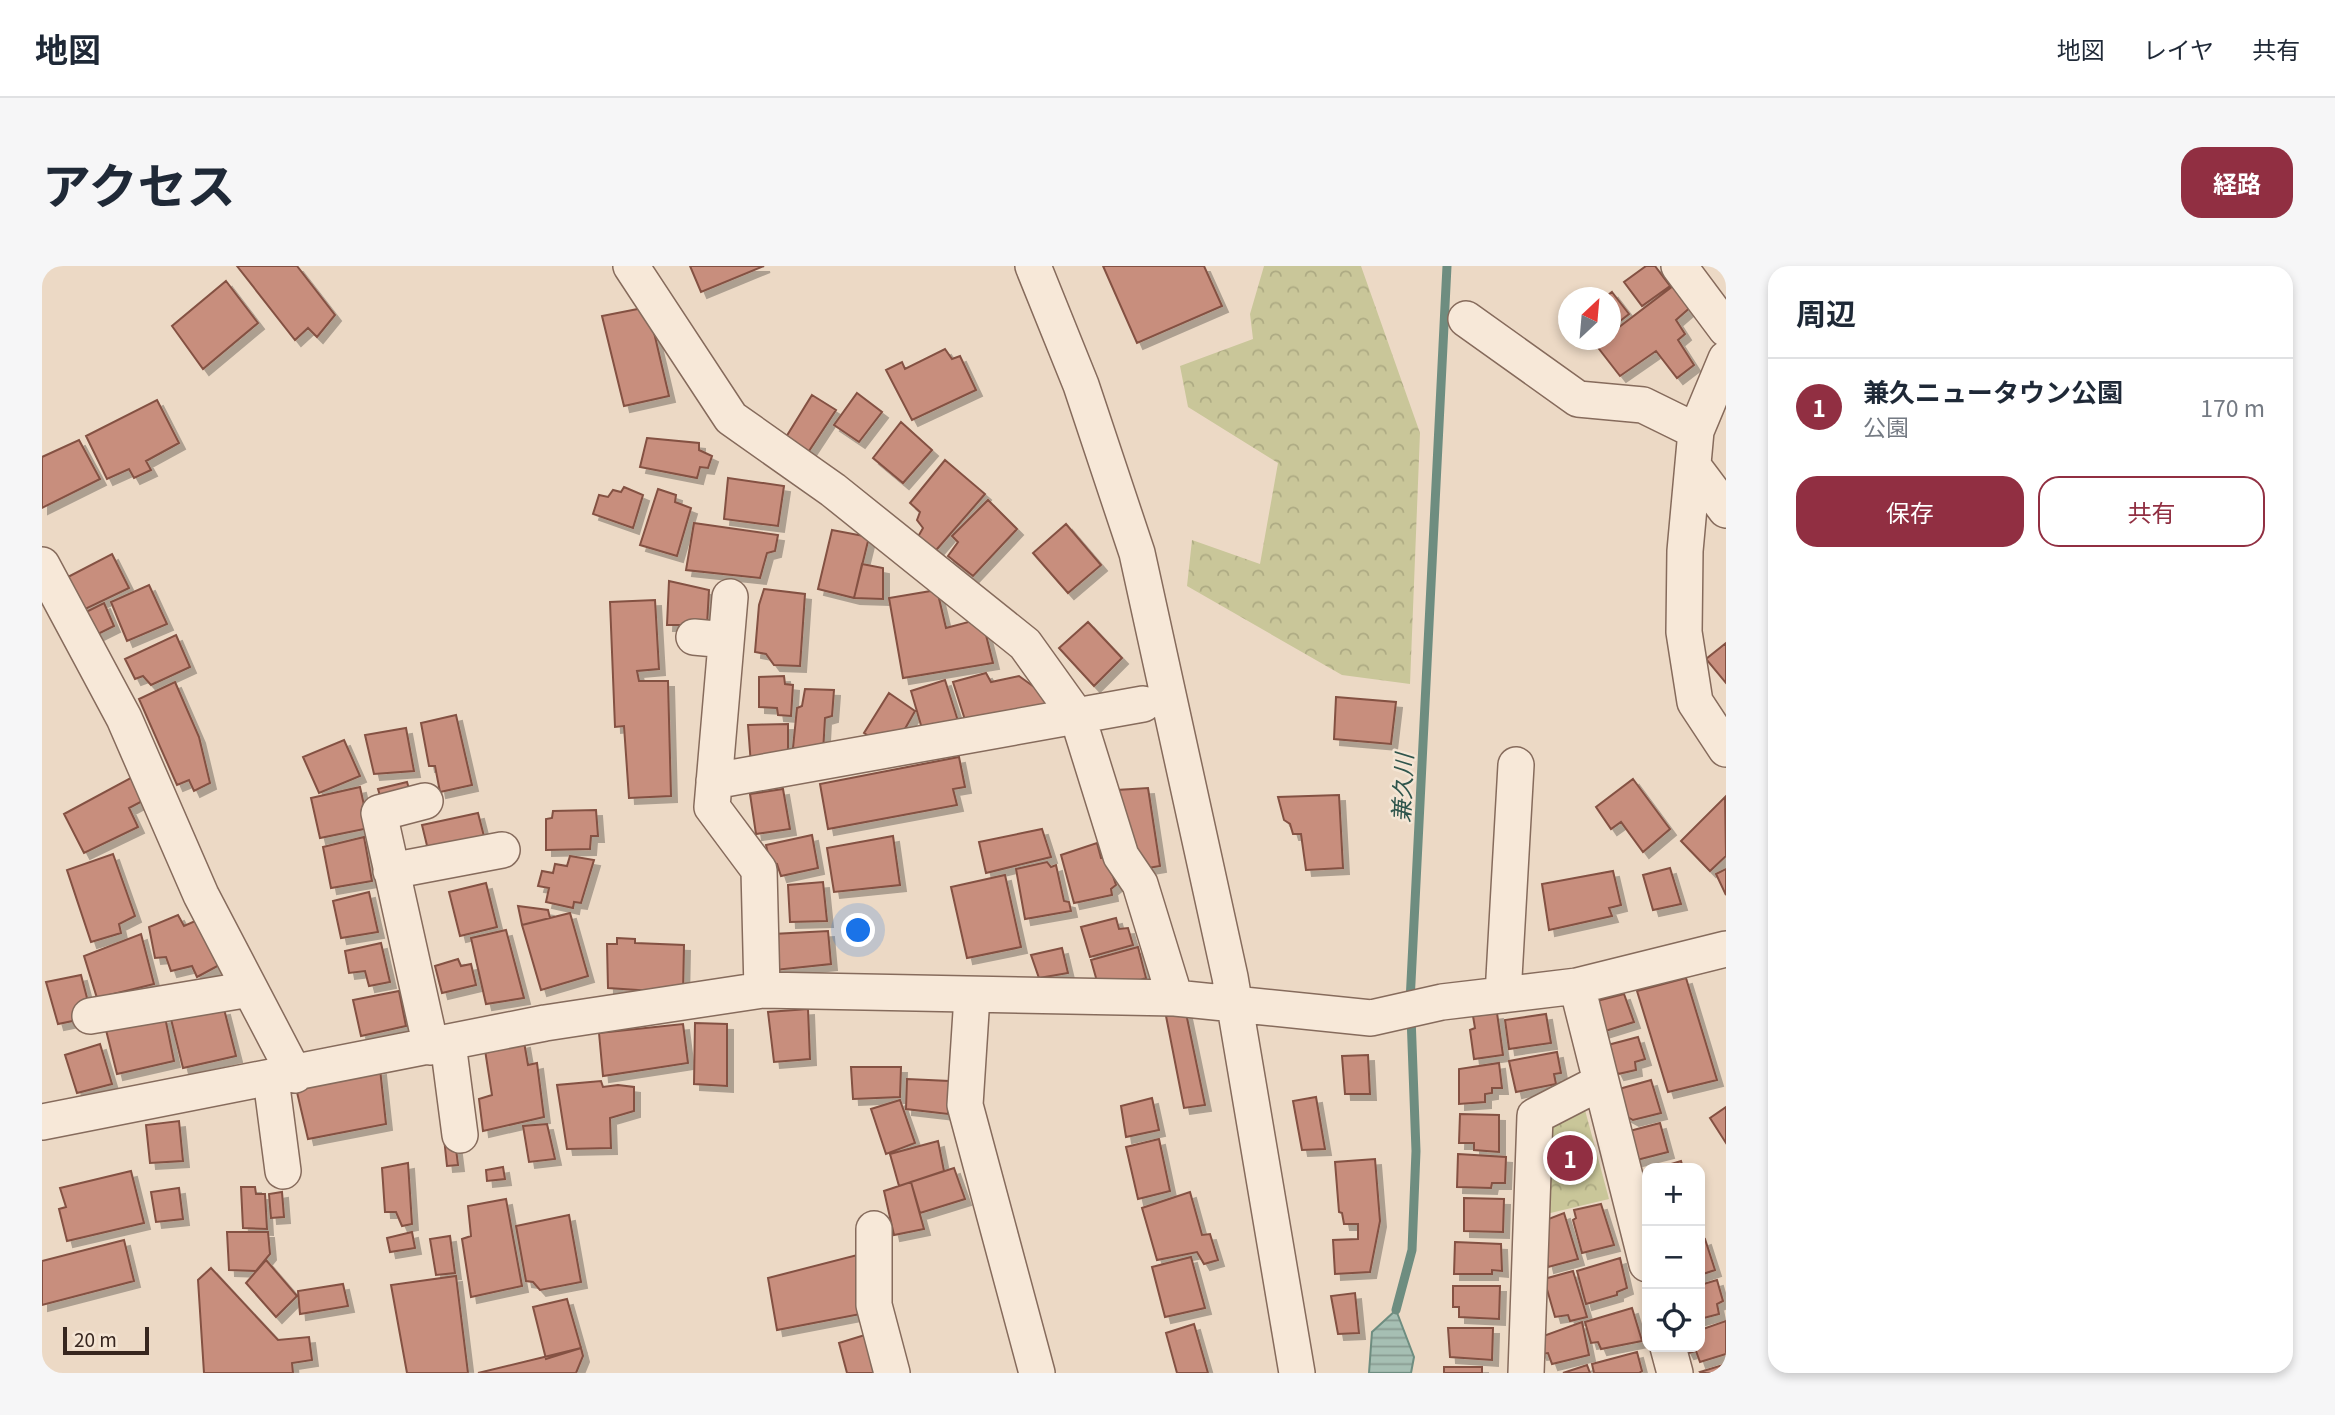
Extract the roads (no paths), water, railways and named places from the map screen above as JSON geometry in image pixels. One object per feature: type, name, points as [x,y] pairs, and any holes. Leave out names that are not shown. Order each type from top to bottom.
[{"type":"street","points":[[631,266],[731,418],[833,490],[1025,644],[1078,718],[1121,856],[1140,884],[1175,998]]},
{"type":"street","points":[[1032,266],[1081,385],[1137,553],[1235,1005],[1297,1373]]},
{"type":"street","points":[[1679,266],[1726,329]]},
{"type":"street","points":[[1466,319],[1578,399],[1643,405],[1696,431]]},
{"type":"street","points":[[1726,359],[1696,431],[1685,551],[1684,632],[1695,702],[1726,749]]},
{"type":"street","points":[[1693,466],[1726,510]]},
{"type":"street","points":[[42,565],[124,718],[201,895],[250,989],[283,1077],[284,1171]]},
{"type":"street","points":[[730,597],[710,638],[714,781],[712,807],[759,870],[762,990]]},
{"type":"street","points":[[714,781],[1078,718],[1143,704]]},
{"type":"street","points":[[1503,995],[1516,765]]},
{"type":"street","points":[[425,801],[379,813],[391,871],[440,1045],[460,1135]]},
{"type":"street","points":[[391,871],[502,850]]},
{"type":"street","points":[[42,1122],[283,1077],[545,1023],[762,990],[1175,998],[1371,1018],[1442,1002],[1577,986],[1719,954],[1726,949]]},
{"type":"street","points":[[1577,986],[1642,1244]]},
{"type":"street","points":[[90,1016],[250,989]]},
{"type":"street","points":[[972,996],[965,1105],[1037,1373]]},
{"type":"street","points":[[1526,1373],[1535,1116],[1601,1082]]},
{"type":"street","points":[[873,1229],[874,1305],[892,1373]]},
{"type":"street","points":[[1669,1352],[1675,1373]]},
{"type":"waterway","name":"兼久川","points":[[1410,1002],[1447,266]]},
{"type":"waterway","name":"兼久川","points":[[1396,1310],[1412,1250],[1416,1151],[1411,1016]]},
{"type":"place","name":"兼久ニュータウン公園","points":[[1570,1158]]}]
